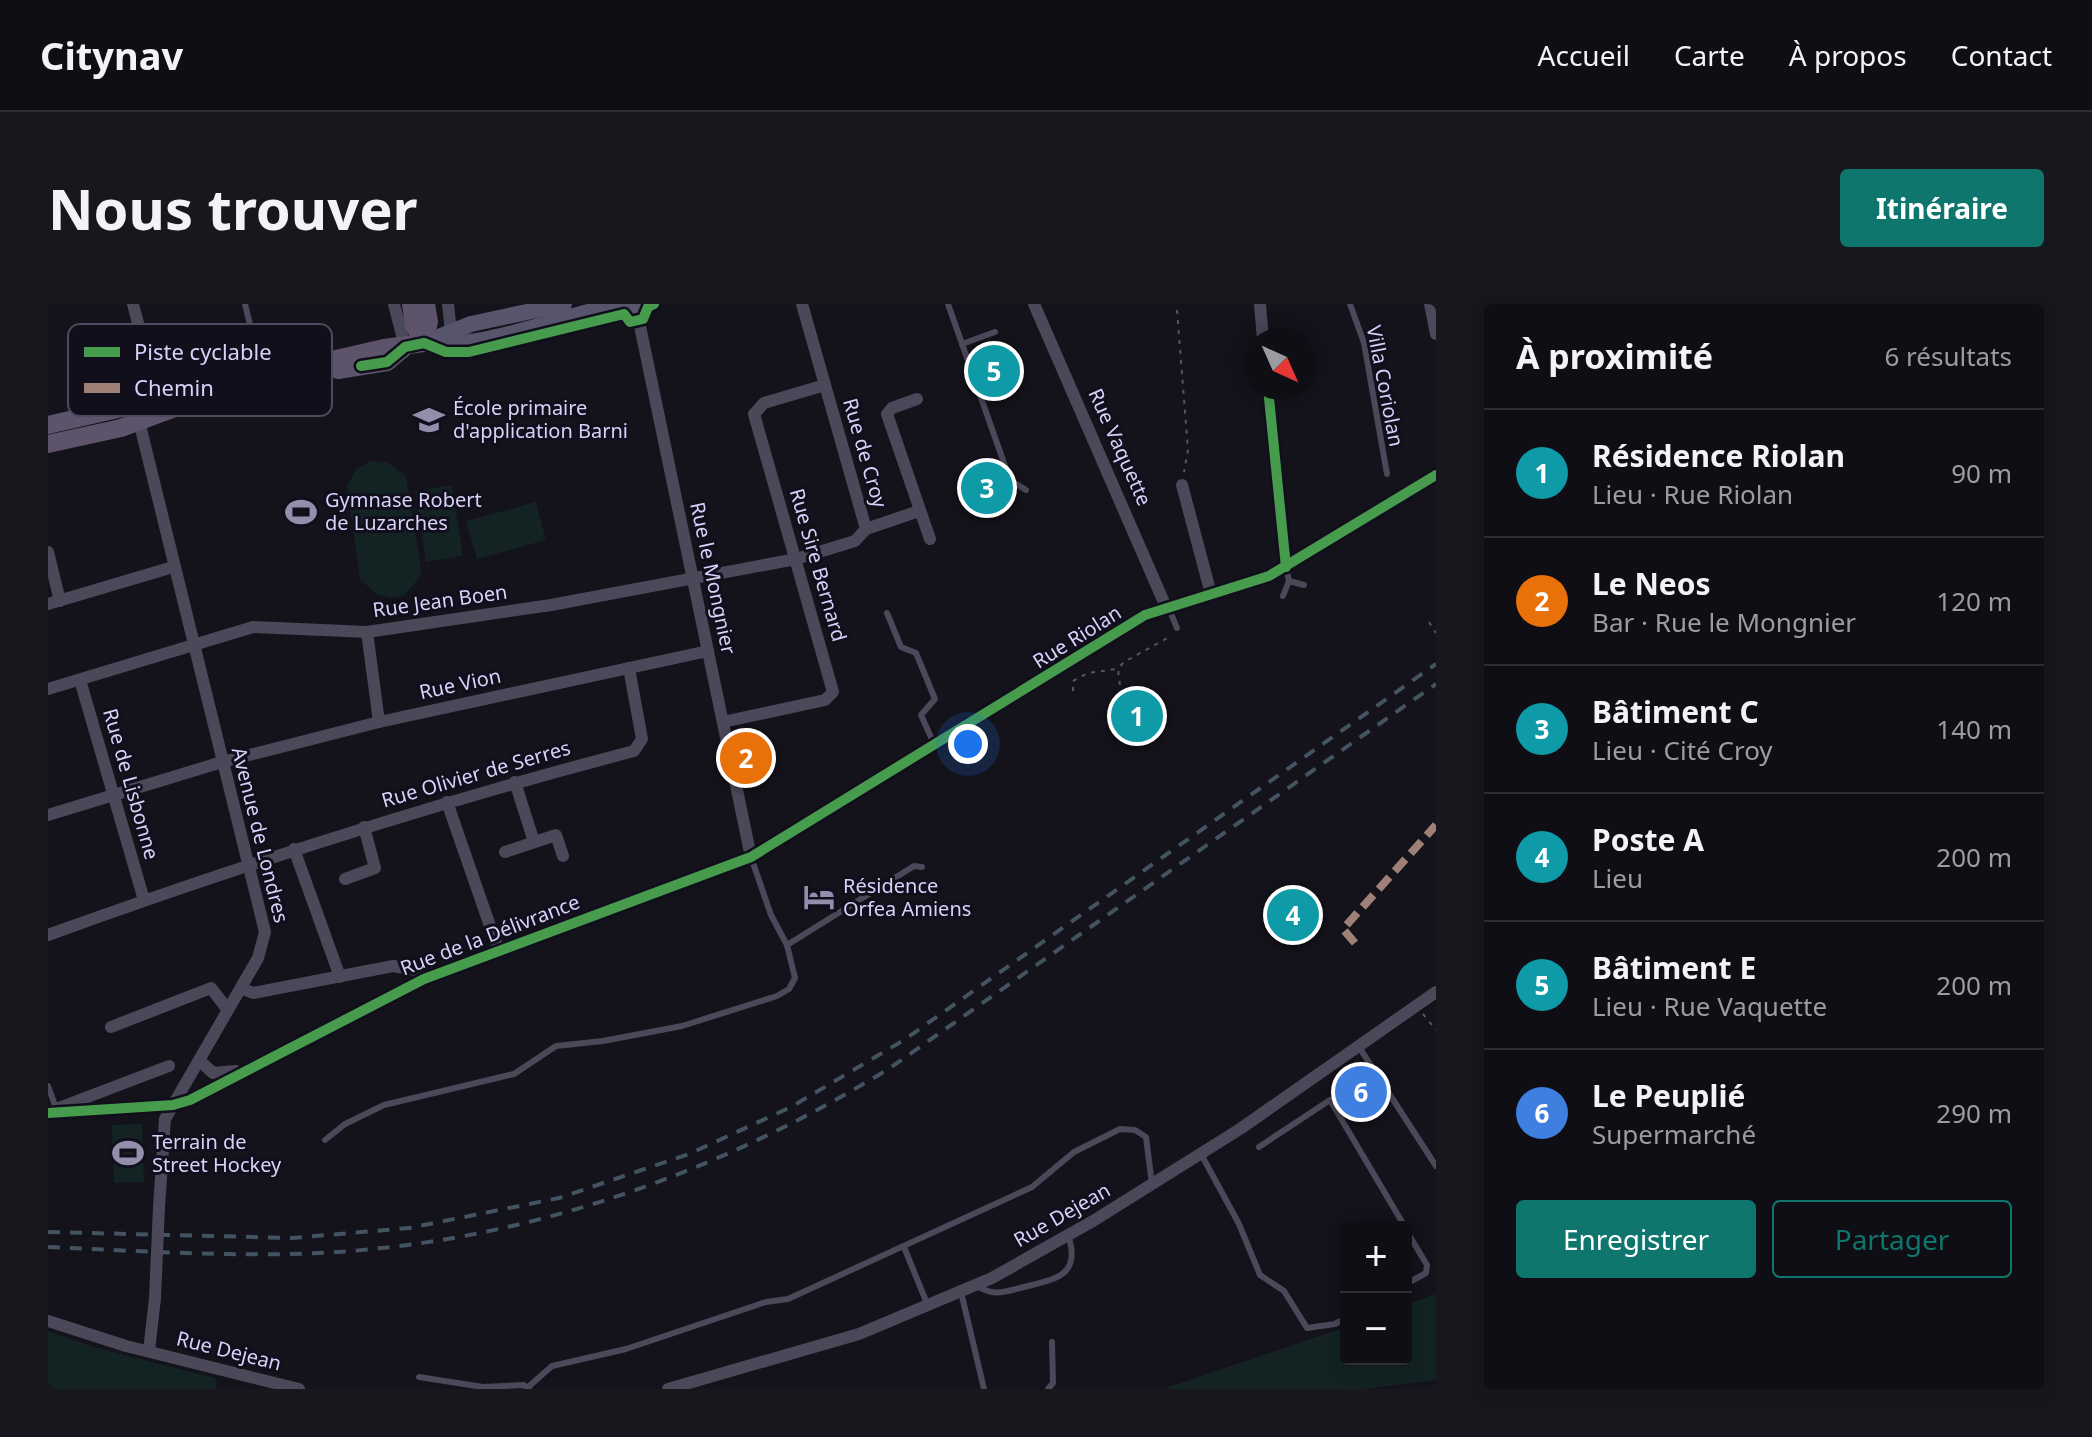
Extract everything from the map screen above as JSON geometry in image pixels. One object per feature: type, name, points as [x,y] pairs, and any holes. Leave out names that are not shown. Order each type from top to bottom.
[{"type":"main road","points":[[411,304],[414,326],[424,343]]},
{"type":"main road","points":[[424,343],[429,322],[426,304]]},
{"type":"main road","points":[[332,360],[424,343],[451,332],[564,304]]},
{"type":"main road","points":[[424,343],[468,344],[603,308],[632,306]]},
{"type":"main road","points":[[332,371],[387,362],[405,347]]},
{"type":"main road","points":[[48,425],[115,416]]},
{"type":"main road","points":[[48,444],[121,428],[134,416]]},
{"type":"street","points":[[133,304],[138,324]]},
{"type":"street","points":[[394,304],[405,347]]},
{"type":"street","points":[[448,304],[451,332]]},
{"type":"street","name":"Rue de Croy","points":[[694,580],[796,559],[855,541],[866,529],[802,304]]},
{"type":"street","name":"Rue Vaquette","points":[[1034,304],[1166,607]]},
{"type":"street","points":[[1260,304],[1262,328]]},
{"type":"street","points":[[1430,304],[1436,334]]},
{"type":"street","name":"Rue le Mongnier","points":[[632,306],[694,580],[751,857]]},
{"type":"street","name":"Rue Sire Bernard","points":[[723,722],[825,700],[833,692],[754,414],[764,403],[825,385]]},
{"type":"street","points":[[917,399],[892,408],[887,414],[930,539]]},
{"type":"street","points":[[1269,400],[1286,567]]},
{"type":"street","name":"Avenue de Londres","points":[[138,416],[265,932],[258,958],[173,1105],[162,1134],[155,1298],[149,1351]]},
{"type":"street","name":"Rue Riolan","points":[[751,857],[935,747],[1145,615],[1269,576],[1436,475]]},
{"type":"street","points":[[1182,485],[1211,594]]},
{"type":"street","points":[[866,529],[919,511]]},
{"type":"street","points":[[48,552],[54,602],[173,567]]},
{"type":"street","name":"Rue Jean Boen","points":[[48,689],[253,627],[367,632],[694,580]]},
{"type":"street","points":[[367,632],[379,722]]},
{"type":"street","name":"Rue Vion","points":[[48,815],[222,762],[379,722],[708,651]]},
{"type":"street","name":"Rue Olivier de Serres","points":[[48,935],[248,864],[364,827],[515,782],[634,751],[640,745],[629,668]]},
{"type":"street","name":"Rue de Lisbonne","points":[[80,680],[144,900]]},
{"type":"street","points":[[515,782],[534,842]]},
{"type":"street","points":[[447,802],[498,949]]},
{"type":"street","points":[[345,879],[375,868],[364,827]]},
{"type":"street","points":[[505,852],[556,835],[563,856]]},
{"type":"street","points":[[294,849],[340,977]]},
{"type":"street","name":"Rue de la Délivrance","points":[[54,1111],[173,1105],[190,1100],[424,979],[751,857]]},
{"type":"street","points":[[241,988],[253,993],[393,966],[416,970],[424,979]]},
{"type":"street","points":[[111,1027],[211,988],[228,1010]]},
{"type":"street","name":"Rue Dejean","points":[[669,1389],[859,1334],[976,1285],[1068,1235],[1201,1154],[1436,992]]},
{"type":"street","name":"Rue de la Délivrance","points":[[200,1061],[213,1073],[224,1074],[251,1066]]},
{"type":"street","points":[[54,1111],[169,1066]]},
{"type":"street","name":"Rue Dejean","points":[[48,1321],[149,1351],[299,1389]]},
{"type":"lane","points":[[245,304],[250,324]]},
{"type":"lane","points":[[419,304],[424,343],[510,329],[592,304]]},
{"type":"lane","points":[[948,304],[1010,480],[1026,490]]},
{"type":"lane","name":"Villa Coriolan","points":[[1350,304],[1364,343],[1387,474]]},
{"type":"lane","points":[[962,344],[995,332]]},
{"type":"lane","points":[[48,431],[122,416]]},
{"type":"lane","points":[[1283,596],[1289,581],[1286,567]]},
{"type":"lane","points":[[1289,581],[1304,585]]},
{"type":"lane","points":[[1166,607],[1177,628]]},
{"type":"lane","points":[[887,613],[901,647],[916,653],[935,699],[921,715],[935,747]]},
{"type":"lane","points":[[325,1140],[354,1119],[384,1105],[514,1074],[556,1046],[603,1041],[682,1026],[777,996],[789,989],[795,978],[787,945],[771,915],[751,857]]},
{"type":"lane","points":[[787,945],[914,866],[922,867]]},
{"type":"lane","points":[[1359,1047],[1436,1166]]},
{"type":"lane","points":[[48,1086],[54,1111]]},
{"type":"lane","points":[[1259,1147],[1330,1100],[1401,1221]]},
{"type":"lane","points":[[419,1377],[483,1387],[507,1384],[528,1388],[552,1366],[626,1349],[766,1302],[788,1299],[1032,1187],[1074,1152],[1120,1129],[1135,1130],[1146,1137],[1152,1185]]},
{"type":"lane","points":[[1201,1154],[1239,1224],[1260,1275],[1284,1291],[1307,1328],[1340,1321]]},
{"type":"lane","points":[[976,1285],[987,1293],[999,1294],[1058,1278],[1067,1269],[1072,1256],[1068,1235]]},
{"type":"lane","points":[[1412,1240],[1427,1265],[1426,1273],[1412,1281]]},
{"type":"lane","points":[[904,1247],[928,1306]]},
{"type":"lane","points":[[961,1292],[984,1389]]},
{"type":"lane","points":[[1048,1389],[1053,1383],[1052,1342]]},
{"type":"path","points":[[1177,310],[1188,450],[1182,485]]},
{"type":"path","points":[[1429,622],[1436,633]]},
{"type":"path","points":[[1073,691],[1073,681],[1088,673],[1118,669],[1124,662],[1171,636]]},
{"type":"path","points":[[1113,721],[1113,709],[1121,694],[1118,669]]},
{"type":"path","points":[[1121,694],[1141,700]]},
{"type":"path","points":[[1415,1004],[1436,1030]]},
{"type":"shaded area","points":[[370,461],[387,462],[406,476],[422,574],[405,595],[391,598],[376,594],[360,579],[347,486],[356,469]]},
{"type":"shaded area","points":[[452,485],[463,556],[426,562],[415,491]]},
{"type":"shaded area","points":[[536,502],[546,540],[477,559],[466,521]]},
{"type":"shaded area","name":"Terrain de Street Hockey","points":[[142,1124],[144,1182],[114,1183],[112,1125]]},
{"type":"shaded area","points":[[1436,1294],[1436,1380],[1365,1389],[1163,1389],[1340,1329],[1340,1365],[1412,1365],[1412,1303]]},
{"type":"shaded area","points":[[48,1331],[94,1347],[215,1378],[217,1389],[48,1389]]},
{"type":"railway","points":[[48,1232],[292,1238],[409,1228],[559,1198],[689,1154],[791,1107],[904,1040],[1436,664]]},
{"type":"railway","points":[[48,1247],[252,1254],[396,1247],[471,1235],[544,1218],[688,1170],[757,1140],[890,1068],[1436,684]]},
{"type":"marked path","points":[[1355,943],[1343,929],[1436,825]]},
{"type":"cycle path","points":[[361,366],[387,362],[405,347],[424,343],[446,352],[469,352],[624,314],[630,322],[643,319],[648,307],[654,304]]},
{"type":"cycle path","points":[[1269,400],[1286,567]]},
{"type":"cycle path","points":[[48,1113],[173,1105],[190,1100],[424,979],[751,857],[1145,615],[1269,576],[1436,475]]},
{"type":"place","name":"Bâtiment E","points":[[994,371]]},
{"type":"place","name":"École primaire d'application Barni","points":[[429,420]]},
{"type":"place","name":"Bâtiment C","points":[[987,488]]},
{"type":"place","name":"Gymnase Robert de Luzarches","points":[[301,512]]},
{"type":"place","name":"Résidence Riolan","points":[[1137,716]]},
{"type":"place","name":"Le Neos","points":[[746,758]]},
{"type":"place","name":"Résidence Orfea Amiens","points":[[819,897]]},
{"type":"place","name":"Poste A","points":[[1293,915]]},
{"type":"place","name":"Le Peuplié","points":[[1361,1092]]},
{"type":"place","name":"Terrain de Street Hockey","points":[[128,1153]]}]
